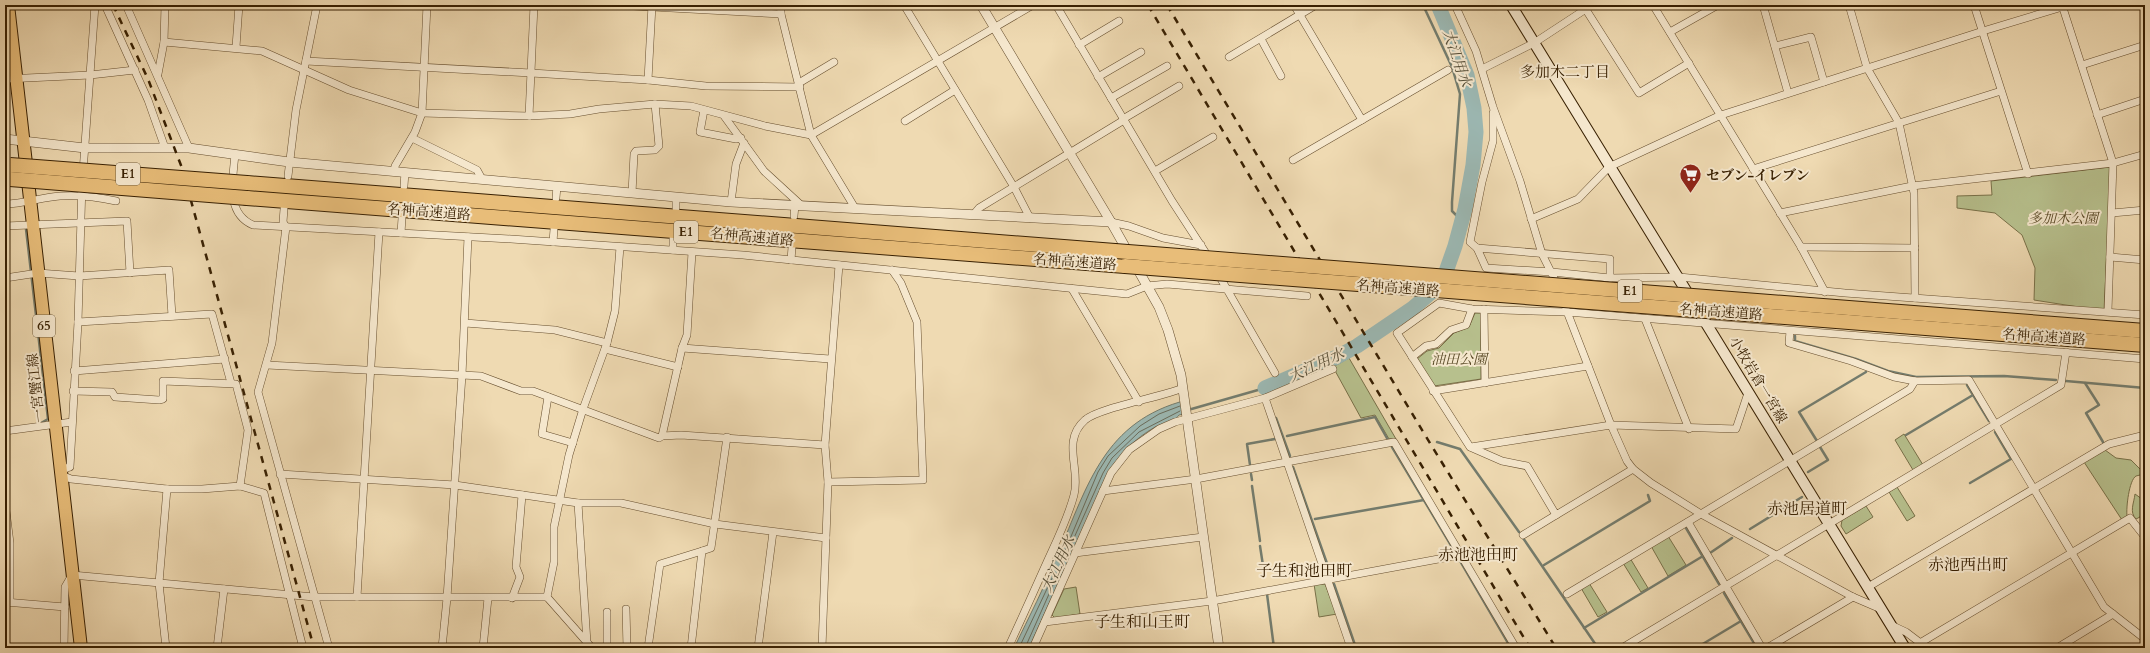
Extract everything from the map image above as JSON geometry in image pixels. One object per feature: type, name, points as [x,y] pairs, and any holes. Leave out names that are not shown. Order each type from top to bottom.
[{"type":"highway","name":"名神高速道路","points":[[7,165],[2145,330]]},
{"type":"highway","name":"名神高速道路","points":[[8,179],[2145,345]]},
{"type":"main road","name":"一宮蟹江線","points":[[8,5],[11,79],[23,141],[31,200],[34,225],[34,274],[55,423],[81,648]]},
{"type":"main road","name":"小牧岩倉一宮線","points":[[1511,5],[1708,324],[1748,393],[1905,648]]},
{"type":"street","points":[[95,5],[86,148],[81,197],[78,322],[74,371],[70,467],[66,468],[61,475],[71,479],[167,489],[240,486],[264,492],[303,648]]},
{"type":"street","points":[[104,5],[135,70],[165,148]]},
{"type":"street","points":[[126,5],[189,148]]},
{"type":"street","points":[[158,75],[164,42],[165,5]]},
{"type":"street","points":[[236,47],[239,5]]},
{"type":"street","points":[[288,176],[304,65],[317,5]]},
{"type":"street","points":[[394,172],[395,166],[412,138],[422,112],[428,5]]},
{"type":"street","points":[[529,116],[534,5]]},
{"type":"street","points":[[615,5],[781,14]]},
{"type":"street","points":[[781,5],[781,14],[811,135],[855,208]]},
{"type":"street","points":[[904,5],[1014,187],[1030,218]]},
{"type":"street","points":[[981,5],[1111,222],[1147,286],[1168,330],[1179,367],[1185,399],[1219,648]]},
{"type":"street","points":[[164,42],[236,47],[262,51],[304,65],[349,90],[422,112],[529,116],[570,114],[600,109],[656,104],[691,106],[765,126],[811,135],[1034,5]]},
{"type":"street","points":[[1057,5],[1124,120],[1202,244],[1226,289],[1275,373]]},
{"type":"street","points":[[1294,5],[1362,120]]},
{"type":"street","points":[[1229,58],[1316,5]]},
{"type":"street","points":[[1454,5],[1482,69],[1493,106],[1520,181],[1542,254],[1552,272],[1611,425],[1627,461],[1651,483],[1701,514],[1779,555],[1853,597],[1881,609]]},
{"type":"street","points":[[1653,5],[1801,247],[1826,292]]},
{"type":"street","points":[[1670,32],[1718,5]]},
{"type":"street","points":[[1763,5],[1788,93]]},
{"type":"street","points":[[1849,5],[1866,68],[1898,123],[1912,186],[1915,248],[1915,298]]},
{"type":"street","points":[[1974,5],[2028,174]]},
{"type":"street","points":[[648,80],[652,6]]},
{"type":"street","points":[[1482,69],[1534,43],[1587,6],[1639,93],[1689,63]]},
{"type":"street","points":[[1531,219],[1578,199],[1610,167],[1721,115],[2065,6],[2113,164],[2108,311]]},
{"type":"street","points":[[1079,45],[1119,21]]},
{"type":"street","points":[[1775,46],[1811,37],[1824,82]]},
{"type":"street","points":[[1261,39],[1281,76]]},
{"type":"street","points":[[2082,65],[2145,45]]},
{"type":"street","points":[[1098,77],[1141,52]]},
{"type":"street","points":[[304,65],[425,67],[648,80],[706,86],[799,85],[834,62]]},
{"type":"street","points":[[1111,98],[1167,66]]},
{"type":"street","points":[[11,79],[90,76],[135,70]]},
{"type":"street","points":[[1293,160],[1448,70]]},
{"type":"street","points":[[974,214],[979,208],[1179,86]]},
{"type":"street","points":[[905,121],[955,90]]},
{"type":"street","points":[[1753,169],[2001,91]]},
{"type":"street","points":[[2097,115],[2145,99]]},
{"type":"street","points":[[632,193],[634,154],[636,151],[655,150],[659,146],[656,104]]},
{"type":"street","points":[[1493,106],[1493,141],[1482,182],[1470,242],[1477,248],[1610,259],[1610,278]]},
{"type":"street","points":[[704,110],[700,132],[742,140]]},
{"type":"street","points":[[724,116],[764,171],[798,205]]},
{"type":"street","points":[[1155,171],[1213,137]]},
{"type":"street","points":[[412,138],[477,170],[482,179]]},
{"type":"street","points":[[5,139],[86,148],[189,148],[289,162],[731,202],[1111,222],[1129,226],[1163,238],[1202,244]]},
{"type":"street","points":[[731,202],[736,164],[742,140]]},
{"type":"street","points":[[235,154],[232,192],[239,216],[253,226],[401,233],[673,250],[791,260],[1127,294],[1147,286],[1167,284],[1307,296]]},
{"type":"street","points":[[1780,213],[1912,186],[2113,164],[2145,154]]},
{"type":"street","points":[[404,186],[405,172]]},
{"type":"street","points":[[556,198],[557,186]]},
{"type":"street","points":[[5,204],[16,204],[31,200],[61,196],[116,200]]},
{"type":"street","points":[[676,197],[676,208]]},
{"type":"street","points":[[794,216],[798,205]]},
{"type":"street","points":[[284,209],[283,222],[286,227],[272,343],[267,365],[258,392],[329,648]]},
{"type":"street","points":[[2112,213],[2145,210]]},
{"type":"street","points":[[401,233],[402,218]]},
{"type":"street","points":[[5,226],[127,221],[130,273]]},
{"type":"street","points":[[553,242],[554,229]]},
{"type":"street","points":[[357,597],[380,232]]},
{"type":"street","points":[[442,648],[448,598],[465,323],[468,237]]},
{"type":"street","points":[[673,239],[673,250]]},
{"type":"street","points":[[547,597],[554,562],[554,527],[573,443],[583,409],[606,346],[614,311],[620,247]]},
{"type":"street","points":[[791,260],[792,247]]},
{"type":"street","points":[[1801,247],[1915,248]]},
{"type":"street","points":[[1477,248],[1486,268],[1552,272],[1610,278],[1679,277],[1826,292],[2034,308],[2108,311],[2145,315]]},
{"type":"street","points":[[662,436],[682,348],[687,336],[692,252]]},
{"type":"street","points":[[2110,257],[2145,260]]},
{"type":"street","points":[[822,648],[828,482],[825,445],[830,360],[839,265]]},
{"type":"street","points":[[5,278],[34,274],[79,276],[169,270],[172,316]]},
{"type":"street","points":[[828,482],[923,480],[917,322],[901,283],[892,270]]},
{"type":"street","points":[[1072,289],[1139,402]]},
{"type":"street","points":[[1878,338],[1880,295]]},
{"type":"street","points":[[1556,515],[1527,466],[1502,461],[1470,447],[1397,333],[1439,303],[1472,309],[1528,312],[1567,312],[2145,359]]},
{"type":"street","points":[[1412,357],[1426,346],[1436,344],[1451,330],[1466,325],[1472,309]]},
{"type":"street","points":[[1484,309],[1485,383]]},
{"type":"street","points":[[78,322],[212,314],[231,383]]},
{"type":"street","points":[[1645,319],[1689,429]]},
{"type":"street","points":[[465,323],[555,330],[678,366]]},
{"type":"street","points":[[1790,331],[1789,343],[1851,361],[1894,377],[1915,381],[1969,380],[2104,607],[2144,636]]},
{"type":"street","points":[[682,348],[830,360]]},
{"type":"street","points":[[1622,648],[2061,385],[2066,352]]},
{"type":"street","points":[[74,371],[225,359]]},
{"type":"street","points":[[267,365],[481,376],[521,392],[533,391],[659,438],[662,436],[727,437],[825,445]]},
{"type":"street","points":[[1433,391],[1588,366]]},
{"type":"street","points":[[1033,648],[1111,473],[1129,450],[1159,429],[1187,417],[1264,398],[1333,369]]},
{"type":"street","points":[[73,391],[112,392],[115,397],[159,400],[163,399],[163,381],[236,384],[248,430],[240,486]]},
{"type":"street","points":[[1567,594],[1910,389],[1915,381]]},
{"type":"street","points":[[1008,648],[1061,531],[1074,494],[1075,477],[1072,449],[1073,439],[1086,419],[1097,414],[1183,388]]},
{"type":"street","points":[[1470,447],[1611,425],[1689,429],[1736,429],[1748,393]]},
{"type":"street","points":[[548,397],[542,434],[573,443]]},
{"type":"street","points":[[1264,398],[1351,648]]},
{"type":"street","points":[[5,432],[55,423],[72,422]]},
{"type":"street","points":[[1868,587],[2109,444],[2145,435]]},
{"type":"street","points":[[648,648],[660,564],[711,548],[727,437]]},
{"type":"street","points":[[1103,491],[1196,479],[1394,442],[1516,648]]},
{"type":"street","points":[[1522,535],[1633,468]]},
{"type":"street","points":[[280,474],[455,485],[578,503],[621,503],[715,524],[826,538]]},
{"type":"street","points":[[166,648],[159,583],[167,489]]},
{"type":"street","points":[[512,598],[520,576],[516,567],[522,495]]},
{"type":"street","points":[[5,503],[10,543],[8,602],[65,607]]},
{"type":"street","points":[[578,503],[589,645]]},
{"type":"street","points":[[1920,643],[2130,518],[2145,537]]},
{"type":"street","points":[[1688,522],[1762,648]]},
{"type":"street","points":[[758,648],[773,532]]},
{"type":"street","points":[[1075,554],[1203,536]]},
{"type":"street","points":[[691,648],[702,551]]},
{"type":"street","points":[[1045,622],[1212,601],[1460,555]]},
{"type":"street","points":[[64,648],[65,587],[72,575],[314,597],[547,597]]},
{"type":"street","points":[[218,648],[224,589]]},
{"type":"street","points":[[547,597],[589,645]]},
{"type":"street","points":[[1767,648],[1853,597]]},
{"type":"street","points":[[483,648],[488,598]]},
{"type":"street","points":[[626,609],[627,648]]},
{"type":"street","points":[[607,612],[607,648]]},
{"type":"street","points":[[2057,648],[2113,614]]},
{"type":"street","points":[[1891,624],[1906,632],[1926,648]]},
{"type":"green space","name":"多加木公園","points":[[2111,167],[2104,311],[2034,300],[2035,268],[2022,235],[1995,213],[1957,208],[1957,196],[1992,195],[1991,181]]},
{"type":"green space","name":"油田公園","points":[[1475,313],[1481,313],[1481,379],[1434,386],[1417,359],[1427,351],[1439,348],[1454,333],[1469,327]]},
{"type":"green space","points":[[1349,358],[1396,439],[1389,439],[1375,415],[1361,418],[1333,367]]},
{"type":"green space","points":[[1904,434],[1923,465],[1913,470],[1895,440]]},
{"type":"green space","points":[[2105,450],[2116,458],[2131,460],[2140,469],[2145,469],[2145,478],[2140,475],[2136,476],[2132,483],[2127,507],[2127,516],[2122,520],[2084,462]]},
{"type":"green space","points":[[1897,487],[1915,516],[1907,521],[1889,492]]},
{"type":"green space","points":[[2135,494],[2142,499],[2144,508],[2140,517],[2136,519],[2132,510]]},
{"type":"green space","points":[[1866,506],[1873,517],[1846,534],[1841,526],[1842,520]]},
{"type":"green space","points":[[1668,536],[1686,565],[1668,576],[1651,546]]},
{"type":"green space","points":[[1630,558],[1648,588],[1641,592],[1623,563]]},
{"type":"green space","points":[[1589,583],[1607,612],[1598,617],[1581,588]]},
{"type":"green space","points":[[1314,584],[1325,584],[1337,614],[1319,617]]},
{"type":"green space","points":[[1076,587],[1080,614],[1055,618],[1052,615],[1064,589]]},
{"type":"water","points":[[1187,400],[1189,413],[1179,415],[1174,420],[1158,426],[1140,437],[1122,454],[1107,475],[1029,648],[1014,648],[1048,578],[1090,480],[1103,459],[1118,440],[1136,423],[1159,410]]},
{"type":"waterway","points":[[1423,5],[1452,67],[1460,94],[1452,211],[1462,221]]},
{"type":"waterway","name":"大江用水","points":[[1265,388],[1337,357],[1357,346],[1413,308],[1442,283],[1455,246],[1465,209],[1473,165],[1476,132],[1474,108],[1467,75],[1438,5]]},
{"type":"waterway","points":[[26,229],[48,419],[41,423]]},
{"type":"waterway","points":[[1795,336],[1795,341],[1856,359],[1888,371],[1916,377],[2004,376],[2056,380]]},
{"type":"waterway","points":[[1817,441],[1799,412],[1866,372]]},
{"type":"waterway","points":[[2066,381],[2145,388]]},
{"type":"waterway","points":[[2085,383],[2099,405],[2086,413],[2103,442]]},
{"type":"waterway","points":[[1967,385],[1989,421]]},
{"type":"waterway","name":"大江用水","points":[[1188,410],[1265,388]]},
{"type":"waterway","points":[[1906,435],[1973,395]]},
{"type":"waterway","points":[[1287,436],[1375,417],[1388,440]]},
{"type":"waterway","points":[[1276,418],[1290,456]]},
{"type":"waterway","points":[[1970,483],[2011,459],[1995,432]]},
{"type":"waterway","points":[[1250,465],[1247,444],[1275,439]]},
{"type":"waterway","points":[[1437,442],[1460,449],[1519,532]]},
{"type":"waterway","points":[[1392,447],[1455,552]]},
{"type":"waterway","points":[[1808,472],[1828,460],[1820,447]]},
{"type":"waterway","points":[[1293,467],[1330,572]]},
{"type":"waterway","points":[[1251,474],[1252,480]]},
{"type":"waterway","points":[[1252,486],[1260,541]]},
{"type":"waterway","points":[[1544,565],[1650,501],[1648,495]]},
{"type":"waterway","points":[[1750,529],[1802,497]]},
{"type":"waterway","points":[[1315,519],[1424,500]]},
{"type":"waterway","points":[[1686,528],[1719,584]]},
{"type":"waterway","points":[[1523,538],[1598,648]]},
{"type":"waterway","points":[[1710,553],[1732,538]]},
{"type":"waterway","points":[[1260,546],[1264,572]]},
{"type":"waterway","points":[[1584,628],[1703,556]]},
{"type":"waterway","points":[[1459,559],[1511,648]]},
{"type":"waterway","points":[[1334,584],[1356,648]]},
{"type":"waterway","points":[[1724,593],[1757,648]]},
{"type":"waterway","points":[[1267,594],[1274,648]]},
{"type":"waterway","points":[[1696,648],[1741,621]]},
{"type":"railway","points":[[113,5],[148,79],[182,168],[314,648]]},
{"type":"railway","points":[[1148,5],[1530,648]]},
{"type":"railway","points":[[1167,5],[1425,435],[1556,648]]},
{"type":"place","name":"セブン-イレブン","points":[[1691,194]]},
{"type":"district","name":"多加木二丁目","points":[[1565,72]]},
{"type":"district","name":"赤池居道町","points":[[1807,509]]},
{"type":"district","name":"赤池池田町","points":[[1478,555]]},
{"type":"district","name":"赤池西出町","points":[[1968,565]]},
{"type":"district","name":"子生和池田町","points":[[1304,571]]},
{"type":"district","name":"子生和山王町","points":[[1142,622]]}]
